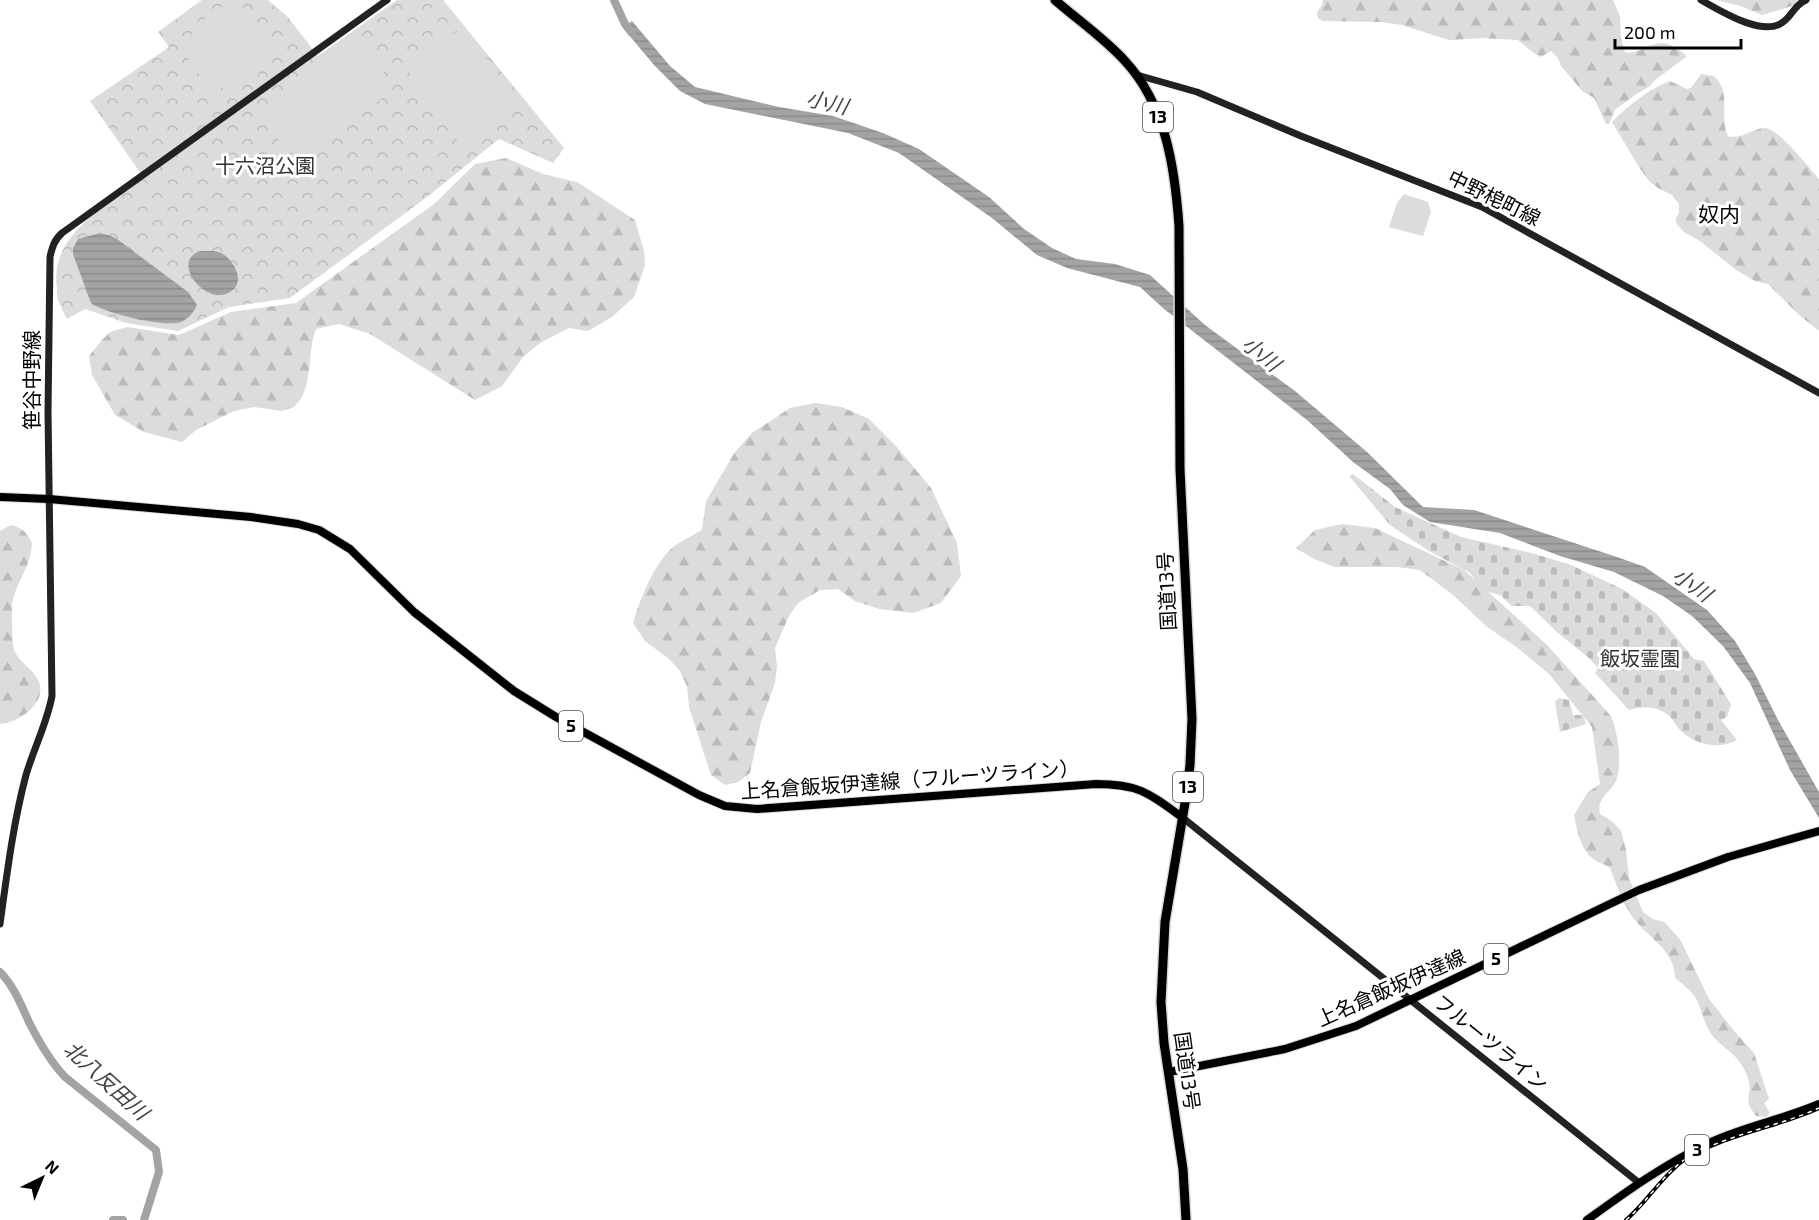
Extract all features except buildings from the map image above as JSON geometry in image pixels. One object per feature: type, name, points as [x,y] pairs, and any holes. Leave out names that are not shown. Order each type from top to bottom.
[{"type":"highway","name":"国道13号","points":[[1055,0],[1099,36],[1137,75],[1160,121],[1172,161],[1179,226],[1181,480],[1192,718],[1190,765],[1183,818],[1165,922],[1161,1002],[1164,1043],[1183,1169],[1186,1220]]},
{"type":"main road","name":"上名倉飯坂伊達線（フルーツライン）","points":[[0,497],[49,499],[251,517],[298,524],[319,530],[343,544],[414,612],[532,704],[675,782],[736,809],[1109,784],[1141,789],[1183,818]]},
{"type":"main road","name":"上名倉飯坂伊達線","points":[[1169,1072],[1304,1043],[1356,1026],[1640,890],[1728,857],[1819,831]]},
{"type":"main road","name":"3","points":[[1587,1220],[1638,1182],[1711,1142],[1819,1104]]},
{"type":"street","name":"笹谷中野線","points":[[0,924],[14,828],[27,774],[52,696],[49,499],[50,257],[56,238],[387,0]]},
{"type":"street","points":[[1701,0],[1740,21],[1776,26],[1784,22],[1793,9],[1806,0]]},
{"type":"street","name":"中野梍町線","points":[[1137,75],[1197,93],[1482,207],[1819,393]]},
{"type":"street","name":"フルーツライン","points":[[1183,818],[1638,1182]]},
{"type":"green space","name":"十六沼公園","points":[[202,0],[268,0],[287,16],[318,56],[397,0],[443,0],[564,148],[553,163],[499,139],[427,197],[290,298],[229,307],[178,331],[126,323],[85,309],[67,319],[57,293],[57,269],[62,252],[71,237],[84,223],[144,178],[90,101],[169,47],[158,32]]},
{"type":"green space","points":[[231,0],[239,2],[276,53],[215,92],[210,90],[187,57],[193,27]]},
{"type":"green space","points":[[1323,0],[1613,0],[1620,16],[1621,39],[1625,52],[1636,52],[1661,43],[1672,46],[1686,57],[1615,110],[1609,124],[1606,124],[1594,98],[1582,91],[1551,51],[1541,57],[1518,40],[1481,38],[1449,40],[1402,25],[1381,22],[1322,21],[1318,18],[1317,12]]},
{"type":"green space","points":[[1717,0],[1813,0],[1762,15]]},
{"type":"green space","points":[[463,27],[521,106],[464,150],[406,68]]},
{"type":"green space","points":[[351,44],[360,44],[370,53],[383,70],[391,89],[387,95],[306,154],[298,156],[284,147],[274,133],[269,117],[271,102]]},
{"type":"green space","points":[[1701,74],[1714,76],[1720,83],[1723,90],[1724,121],[1728,136],[1737,137],[1764,128],[1770,129],[1785,141],[1819,179],[1819,331],[1768,284],[1755,281],[1736,270],[1700,241],[1684,232],[1676,223],[1679,204],[1672,195],[1649,181],[1612,122],[1631,104],[1655,88],[1670,81],[1687,89],[1691,88]]},
{"type":"green space","points":[[506,158],[543,174],[577,182],[635,220],[644,251],[645,265],[634,297],[612,317],[588,331],[569,328],[540,343],[523,357],[502,386],[475,400],[370,334],[339,324],[316,329],[308,380],[301,399],[294,407],[282,411],[254,407],[234,411],[196,430],[182,442],[144,432],[115,415],[92,375],[89,356],[110,332],[127,327],[179,335],[231,312],[296,303],[434,204],[475,164]]},
{"type":"green space","points":[[1404,194],[1428,202],[1431,212],[1423,236],[1389,227],[1397,203]]},
{"type":"green space","points":[[815,403],[842,407],[869,419],[896,446],[931,488],[957,543],[961,576],[941,603],[913,613],[879,609],[855,601],[838,589],[820,590],[798,603],[789,616],[775,648],[777,666],[775,683],[761,722],[750,773],[738,782],[725,785],[711,775],[689,707],[687,686],[680,671],[669,659],[645,641],[633,623],[644,591],[662,559],[677,544],[702,530],[706,501],[735,452],[752,433],[790,408]]},
{"type":"green space","name":"飯坂霊園","points":[[1353,474],[1395,507],[1461,537],[1532,553],[1571,565],[1622,589],[1656,613],[1694,659],[1704,661],[1731,704],[1727,717],[1721,720],[1737,740],[1723,745],[1701,743],[1687,736],[1671,718],[1660,710],[1639,708],[1629,710],[1595,673],[1598,668],[1590,659],[1530,606],[1512,606],[1500,595],[1482,590],[1470,573],[1429,551],[1390,525],[1349,476]]},
{"type":"green space","points":[[1342,524],[1375,528],[1464,570],[1547,645],[1611,716],[1616,731],[1619,763],[1615,783],[1600,803],[1600,814],[1612,821],[1621,831],[1629,878],[1643,912],[1653,919],[1664,922],[1680,939],[1709,999],[1754,1053],[1769,1099],[1764,1103],[1770,1113],[1766,1117],[1756,1116],[1752,1110],[1748,1101],[1749,1082],[1742,1066],[1735,1056],[1712,1035],[1695,997],[1675,978],[1674,968],[1665,951],[1631,915],[1610,868],[1593,859],[1582,844],[1574,815],[1588,792],[1600,784],[1592,727],[1549,674],[1486,626],[1453,595],[1420,570],[1396,567],[1335,567],[1314,559],[1296,548],[1315,530]]},
{"type":"green space","points":[[11,525],[24,531],[32,543],[29,560],[13,600],[13,646],[19,658],[37,678],[40,695],[24,715],[8,723],[0,724],[0,531]]},
{"type":"green space","points":[[1559,698],[1569,700],[1573,715],[1583,715],[1586,724],[1560,732],[1555,702]]},
{"type":"shaded area","points":[[632,21],[670,66],[695,87],[779,107],[833,116],[883,133],[919,149],[989,197],[1024,229],[1052,248],[1076,259],[1115,264],[1150,275],[1205,325],[1295,391],[1367,452],[1423,507],[1474,510],[1645,567],[1707,610],[1735,641],[1819,792],[1819,818],[1790,770],[1750,683],[1723,646],[1692,616],[1663,596],[1614,572],[1560,556],[1500,533],[1430,522],[1403,505],[1390,489],[1353,462],[1307,420],[1164,309],[1140,287],[1067,268],[1037,255],[992,218],[899,153],[848,133],[705,104],[680,91],[654,65],[623,28]]},
{"type":"shaded area","points":[[100,233],[117,239],[188,292],[197,305],[190,315],[181,322],[162,323],[121,315],[91,303],[73,254],[73,248],[78,239]]},
{"type":"shaded area","points":[[200,251],[218,252],[231,262],[238,278],[235,288],[221,295],[202,289],[190,273],[188,264],[191,257]]},
{"type":"waterway","name":"小川","points":[[614,0],[625,24],[632,33]]},
{"type":"waterway","name":"北八反田川","points":[[0,972],[13,989],[37,1037],[65,1077],[156,1150],[159,1172],[144,1220]]},
{"type":"waterway","points":[[113,1220],[123,1220]]},
{"type":"railway","points":[[1626,1220],[1684,1160],[1715,1144],[1819,1108]]},
{"type":"district","name":"奴内","points":[[1719,215]]}]
